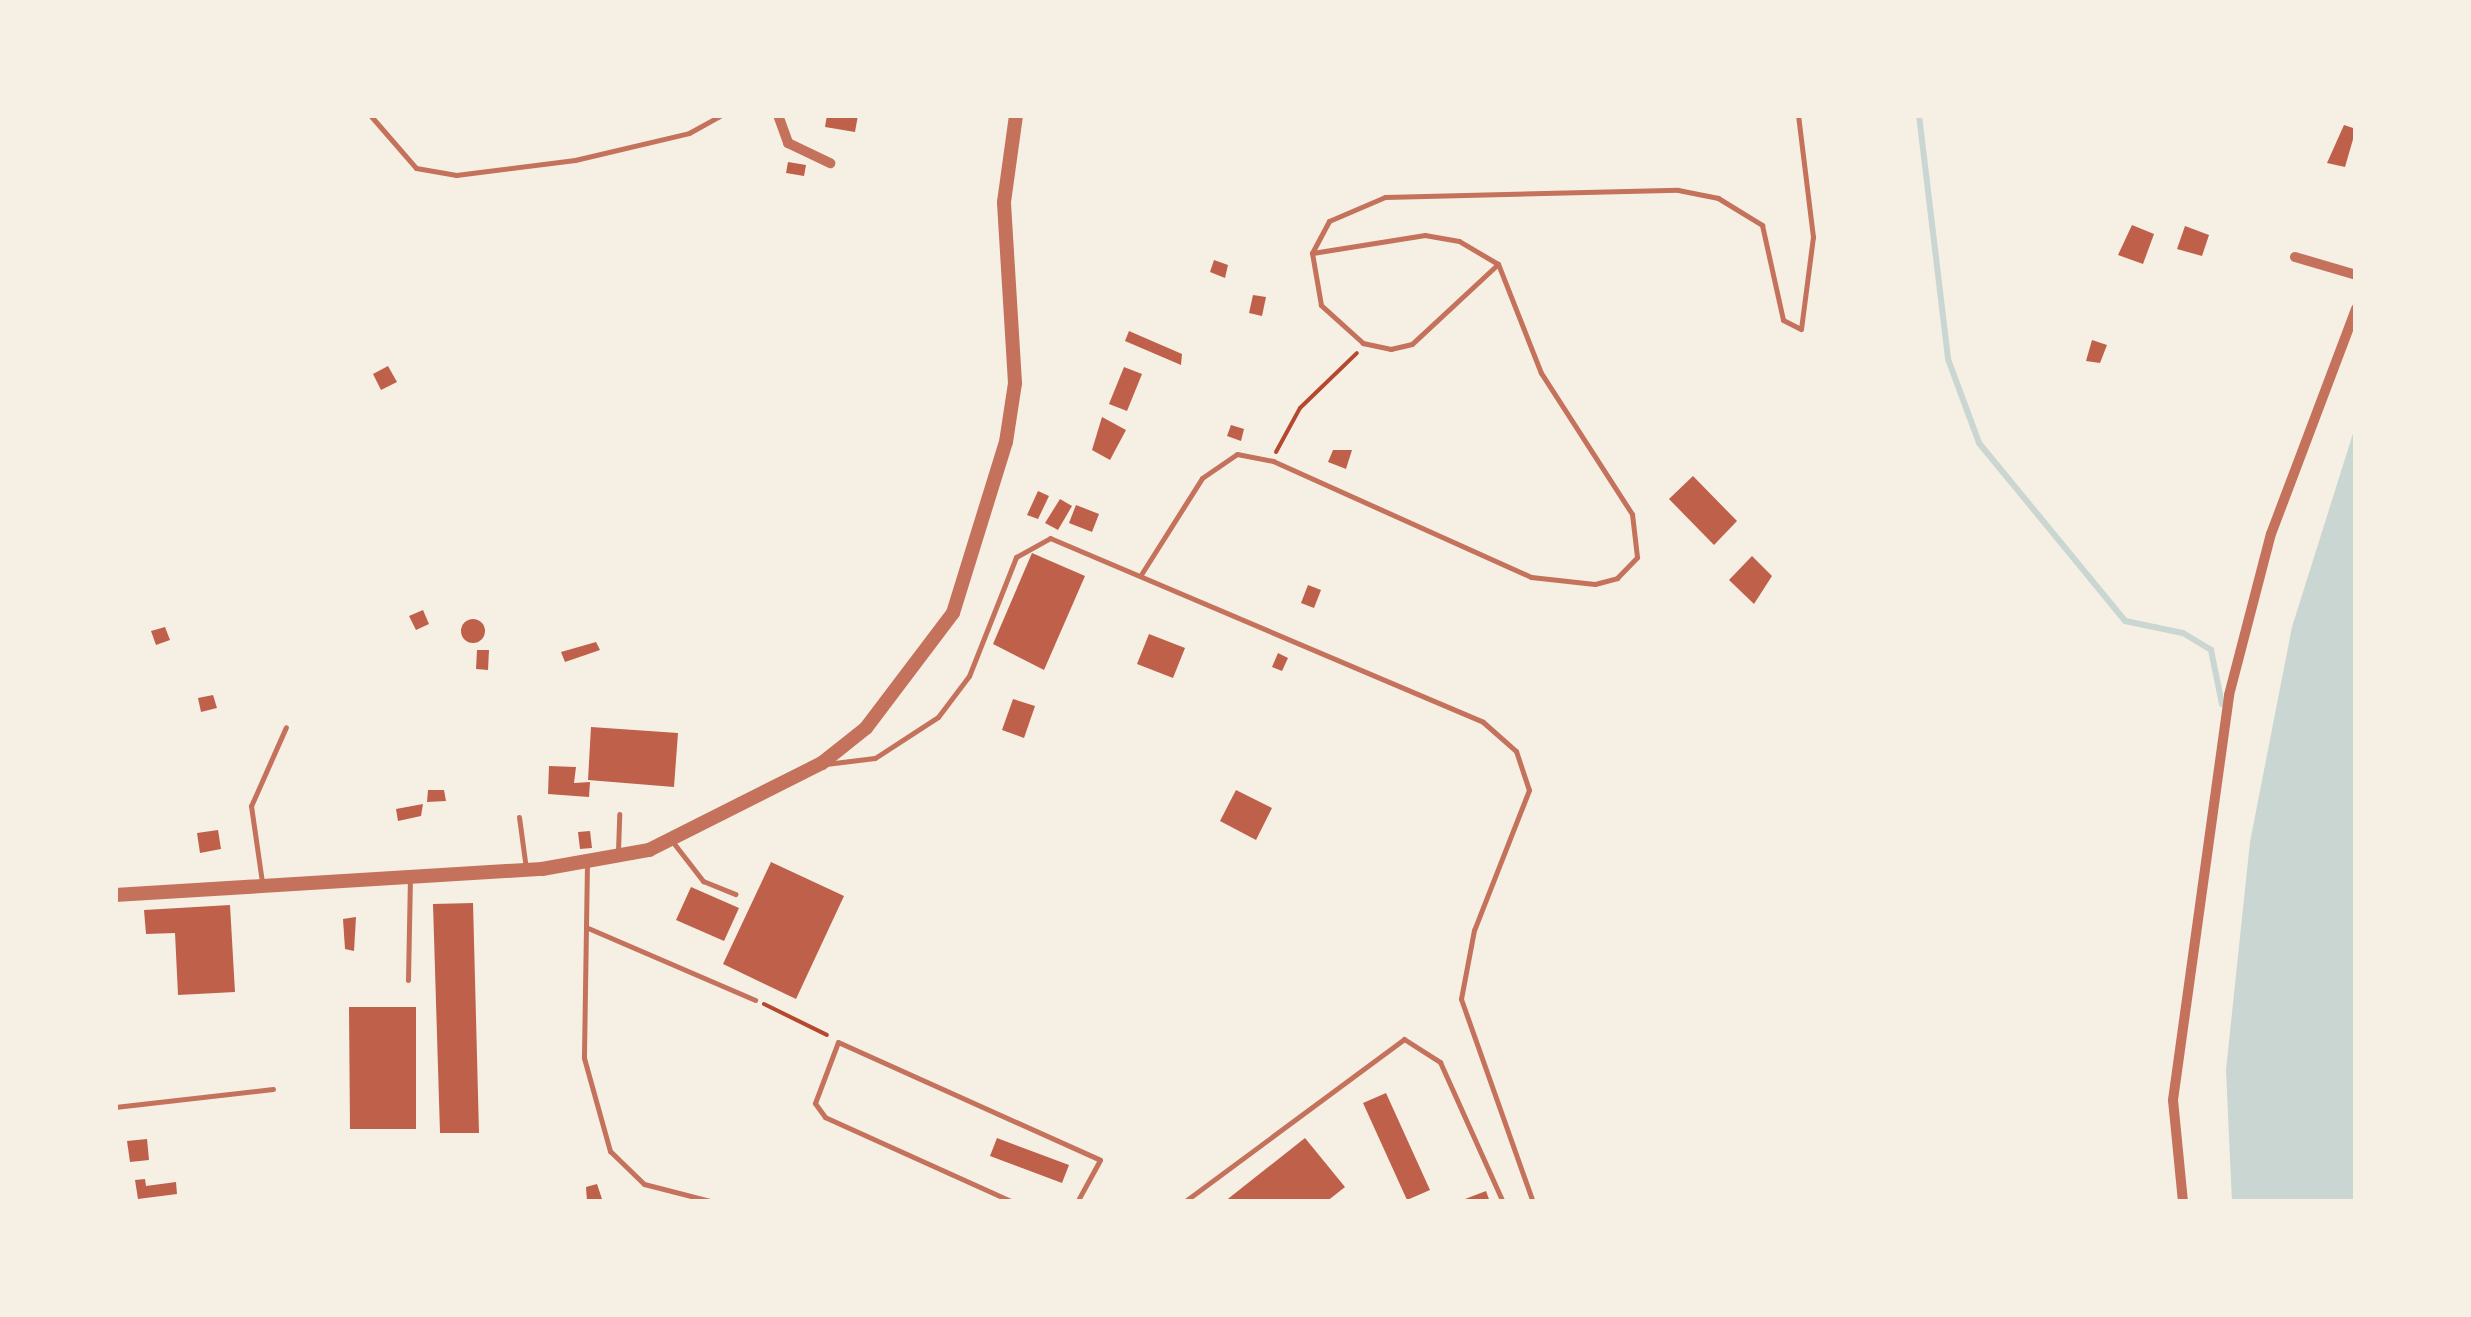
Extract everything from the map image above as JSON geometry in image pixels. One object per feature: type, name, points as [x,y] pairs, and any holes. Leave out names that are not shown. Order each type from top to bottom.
[{"type":"street","points":[[778,115],[788,143],[830,163]]},
{"type":"street","points":[[115,895],[587,863],[672,841],[822,764],[910,680],[973,559],[1012,409],[1004,202],[1016,115]]},
{"type":"street","points":[[2295,257],[2356,275]]},
{"type":"street","points":[[2183,1202],[2173,1100],[2229,695],[2271,534],[2356,309]]},
{"type":"lane","points":[[370,115],[416,168],[456,175],[575,160],[689,132],[722,115]]},
{"type":"lane","points":[[1498,264],[1412,344],[1363,343],[1321,305],[1312,252],[1330,221],[1385,197],[1678,190],[1718,198],[1762,225],[1779,307],[1801,329],[1813,238],[1798,115]]},
{"type":"lane","points":[[1142,573],[1215,463],[1237,454],[1273,461],[1518,573],[1594,584],[1630,570],[1640,540],[1632,514],[1541,373],[1498,264],[1459,241],[1425,235],[1312,252]]},
{"type":"lane","points":[[822,764],[874,758],[952,703],[1024,546],[1066,541],[1453,706],[1498,732],[1529,771],[1522,815],[1474,930],[1461,999],[1533,1202]]},
{"type":"lane","points":[[263,885],[252,806],[286,726]]},
{"type":"lane","points":[[618,856],[619,814]]},
{"type":"lane","points":[[519,818],[526,870]]},
{"type":"lane","points":[[672,841],[704,881],[734,894]]},
{"type":"lane","points":[[587,863],[584,1058],[610,1152],[644,1184],[714,1202]]},
{"type":"lane","points":[[408,980],[410,876]]},
{"type":"lane","points":[[588,928],[755,1000]]},
{"type":"lane","points":[[1184,1202],[1404,1040],[1440,1062],[1503,1202]]},
{"type":"lane","points":[[1013,1202],[824,1117],[815,1103],[838,1042],[1100,1160],[1077,1202]]},
{"type":"lane","points":[[115,1107],[272,1089]]},
{"type":"path","points":[[1273,461],[1300,408],[1363,343]]},
{"type":"path","points":[[755,1000],[838,1042]]},
{"type":"shaded area","points":[[2356,424],[2356,1202],[2232,1202],[2226,1070],[2250,842],[2292,627]]},
{"type":"building","points":[[827,115],[858,115],[855,132],[825,127]]},
{"type":"building","points":[[2344,125],[2356,129],[2345,167],[2327,163]]},
{"type":"building","points":[[788,162],[806,165],[804,176],[786,173]]},
{"type":"building","points":[[2132,225],[2154,234],[2143,264],[2118,255]]},
{"type":"building","points":[[2185,226],[2209,235],[2202,256],[2177,249]]},
{"type":"building","points":[[1214,260],[1228,265],[1225,278],[1210,272]]},
{"type":"building","points":[[1253,295],[1266,297],[1262,316],[1249,313]]},
{"type":"building","points":[[1129,331],[1182,354],[1181,365],[1125,341]]},
{"type":"building","points":[[2092,340],[2107,345],[2100,363],[2086,361]]},
{"type":"building","points":[[388,366],[397,382],[381,390],[373,374]]},
{"type":"building","points":[[1124,367],[1142,374],[1127,411],[1109,404]]},
{"type":"building","points":[[1102,417],[1126,430],[1110,460],[1092,450]]},
{"type":"building","points":[[1231,425],[1244,429],[1241,441],[1227,436]]},
{"type":"building","points":[[1333,450],[1352,450],[1346,469],[1328,462]]},
{"type":"building","points":[[1693,476],[1737,521],[1714,545],[1669,499]]},
{"type":"building","points":[[1038,491],[1049,496],[1038,519],[1027,515]]},
{"type":"building","points":[[1060,499],[1072,506],[1058,530],[1045,523]]},
{"type":"building","points":[[1076,505],[1099,514],[1092,532],[1069,523]]},
{"type":"building","points":[[1032,553],[1085,576],[1044,670],[993,644]]},
{"type":"building","points":[[1752,556],[1772,576],[1754,604],[1729,580]]},
{"type":"building","points":[[1308,585],[1321,590],[1314,608],[1301,603]]},
{"type":"building","points":[[423,610],[429,624],[416,630],[409,616]]},
{"type":"building","points":[[473,619],[485,631],[473,643],[461,631]]},
{"type":"building","points":[[165,627],[170,640],[156,645],[151,631]]},
{"type":"building","points":[[1149,634],[1185,648],[1173,678],[1137,664]]},
{"type":"building","points":[[596,642],[600,650],[565,662],[561,652]]},
{"type":"building","points":[[477,650],[489,650],[488,670],[476,669]]},
{"type":"building","points":[[1278,653],[1288,658],[1282,671],[1272,667]]},
{"type":"building","points":[[213,695],[217,708],[201,712],[198,698]]},
{"type":"building","points":[[1013,699],[1035,706],[1024,738],[1002,730]]},
{"type":"building","points":[[591,727],[678,733],[674,787],[588,780]]},
{"type":"building","points":[[549,766],[576,767],[574,783],[590,782],[589,797],[548,794]]},
{"type":"building","points":[[428,790],[444,790],[446,801],[427,802]]},
{"type":"building","points":[[1236,790],[1272,808],[1256,840],[1220,821]]},
{"type":"building","points":[[423,804],[421,816],[398,821],[396,809]]},
{"type":"building","points":[[218,830],[221,849],[200,853],[197,833]]},
{"type":"building","points":[[590,831],[592,848],[580,849],[578,832]]},
{"type":"building","points":[[771,862],[844,896],[796,999],[723,964]]},
{"type":"building","points":[[691,887],[739,908],[724,941],[676,920]]},
{"type":"building","points":[[473,903],[479,1133],[440,1133],[433,904]]},
{"type":"building","points":[[230,905],[235,992],[178,995],[175,933],[146,934],[144,910]]},
{"type":"building","points":[[356,917],[354,951],[345,949],[343,919]]},
{"type":"building","points":[[349,1007],[416,1007],[416,1129],[350,1129]]},
{"type":"building","points":[[1386,1093],[1430,1190],[1407,1200],[1363,1103]]},
{"type":"building","points":[[997,1138],[1069,1165],[1062,1183],[990,1156]]},
{"type":"building","points":[[1305,1138],[1345,1187],[1326,1202],[1224,1202]]},
{"type":"building","points":[[147,1139],[149,1160],[130,1162],[127,1141]]},
{"type":"building","points":[[145,1179],[146,1186],[176,1182],[177,1194],[138,1199],[135,1180]]},
{"type":"building","points":[[597,1184],[603,1202],[587,1202],[586,1187]]},
{"type":"building","points":[[1486,1191],[1490,1202],[1466,1202],[1465,1199]]},
{"type":"waterway","points":[[1919,115],[1948,359],[1979,443],[2125,621],[2183,633],[2211,650],[2222,704]]}]
